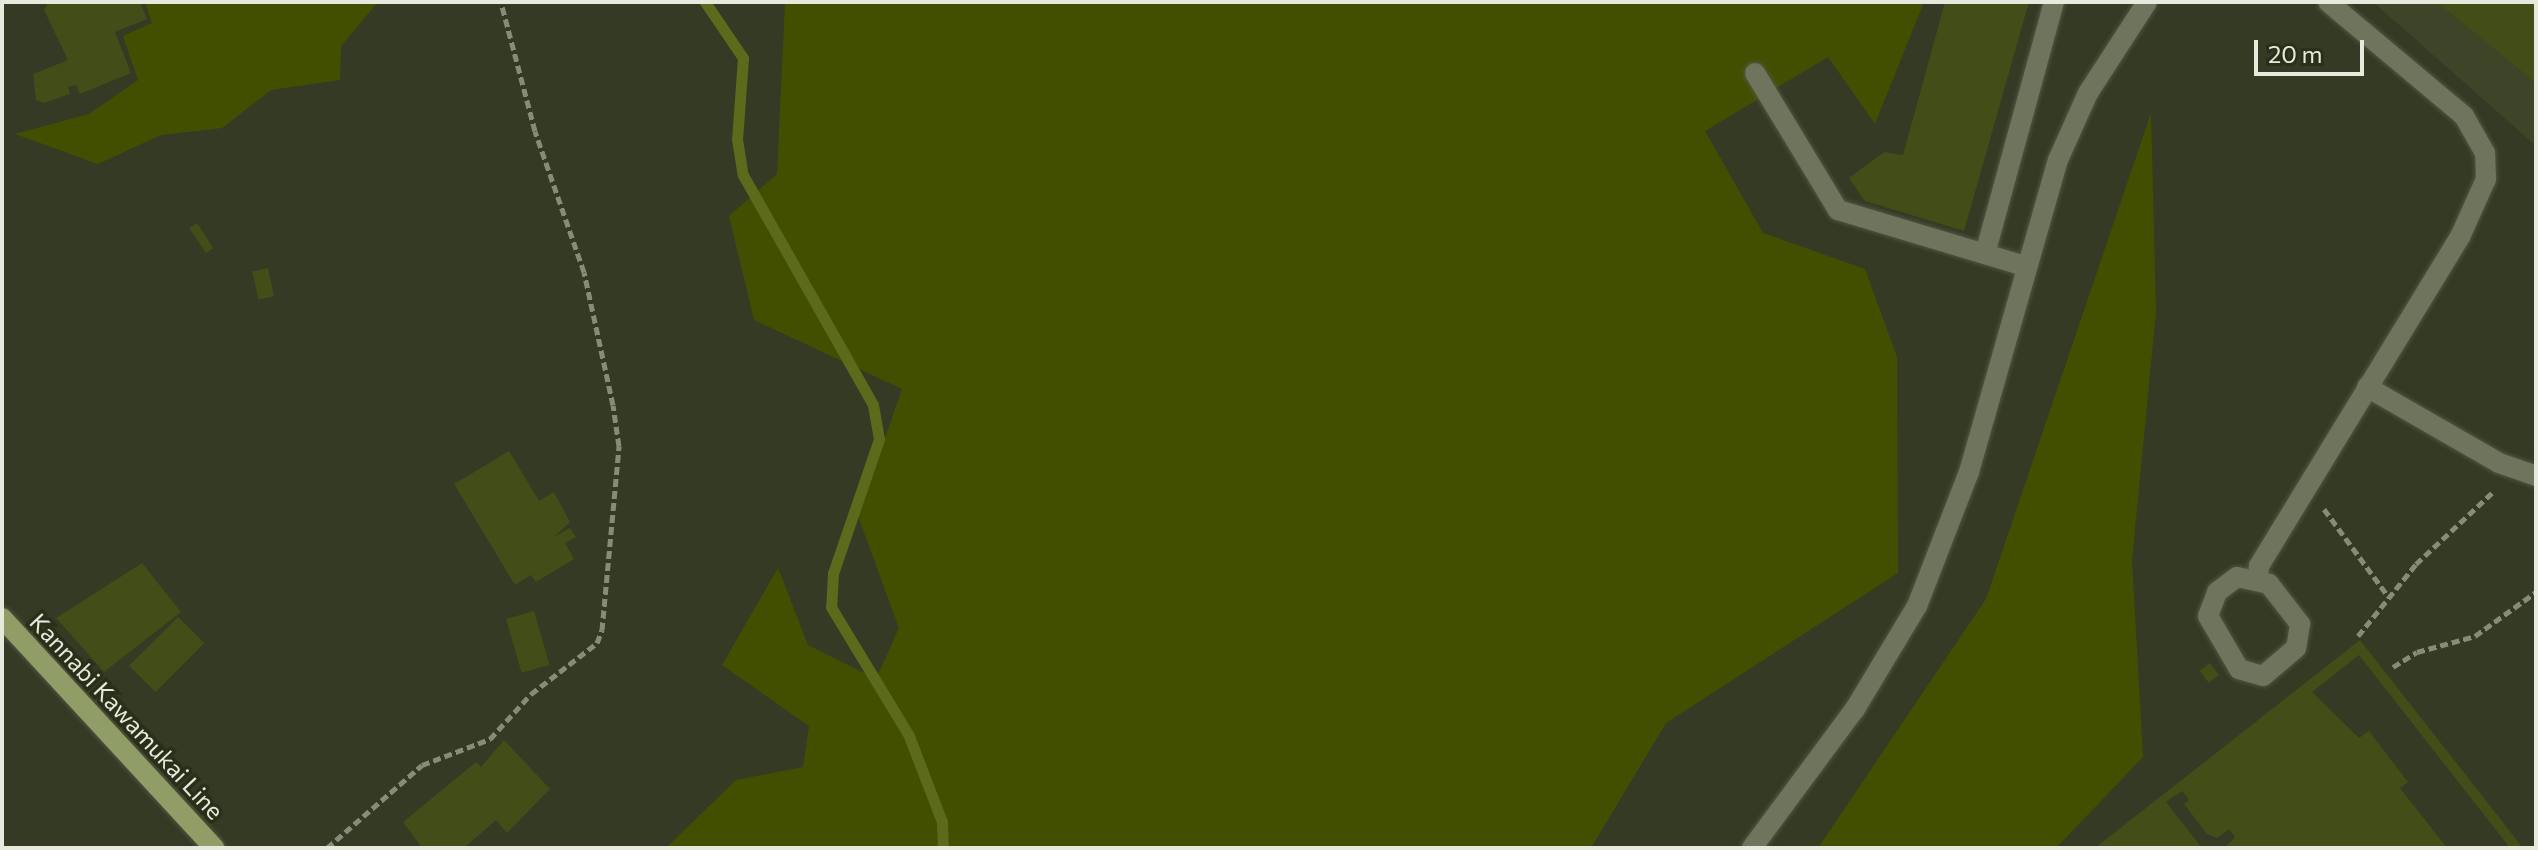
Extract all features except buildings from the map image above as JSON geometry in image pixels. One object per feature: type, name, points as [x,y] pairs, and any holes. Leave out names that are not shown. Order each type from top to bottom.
[{"type":"main road","name":"Kannabi Kawamukai Line","points":[[2,618],[214,848]]},
{"type":"street","points":[[1985,254],[2054,2]]},
{"type":"street","points":[[1752,848],[1855,709],[1917,606],[1969,472],[2025,266],[2058,160],[2088,93],[2147,2]]},
{"type":"street","points":[[2258,579],[2259,566],[2475,209],[2486,179],[2485,153],[2478,134],[2448,100],[2328,2]]},
{"type":"street","points":[[1755,73],[1838,210],[2025,266]]},
{"type":"street","points":[[2367,387],[2512,469],[2536,476]]},
{"type":"street","points":[[2246,576],[2258,579],[2269,584],[2302,636],[2288,658],[2263,676],[2249,676],[2208,616],[2227,584],[2246,576]]},
{"type":"path","points":[[327,848],[422,765],[490,739],[531,694],[597,643],[602,630],[619,446],[611,393],[584,272],[535,131],[501,2]]},
{"type":"path","points":[[2358,636],[2388,596],[2512,469]]},
{"type":"path","points":[[2303,495],[2322,505],[2388,596]]},
{"type":"path","points":[[2393,667],[2417,652],[2475,636],[2536,592]]},
{"type":"shaded area","points":[[2373,2],[2536,2],[2536,145],[2535,145]]},
{"type":"green space","points":[[145,2],[378,2],[341,46],[340,80],[271,90],[222,128],[161,135],[98,164],[15,134],[89,114],[138,80],[123,36],[152,23]]},
{"type":"green space","points":[[785,2],[1924,2],[1875,124],[1828,57],[1705,131],[1763,233],[1865,269],[1897,357],[1898,573],[1666,723],[1591,848],[666,848],[736,780],[803,767],[809,726],[722,665],[778,568],[808,645],[876,679],[899,628],[858,516],[902,389],[754,320],[729,216],[777,174]]},
{"type":"green space","points":[[2151,113],[2156,312],[2132,560],[2143,757],[2056,848],[1818,848],[1986,599]]},
{"type":"waterway","points":[[705,2],[743,58],[737,139],[743,175],[873,405],[879,439],[833,573],[831,607],[909,736],[942,822],[943,848]]}]
